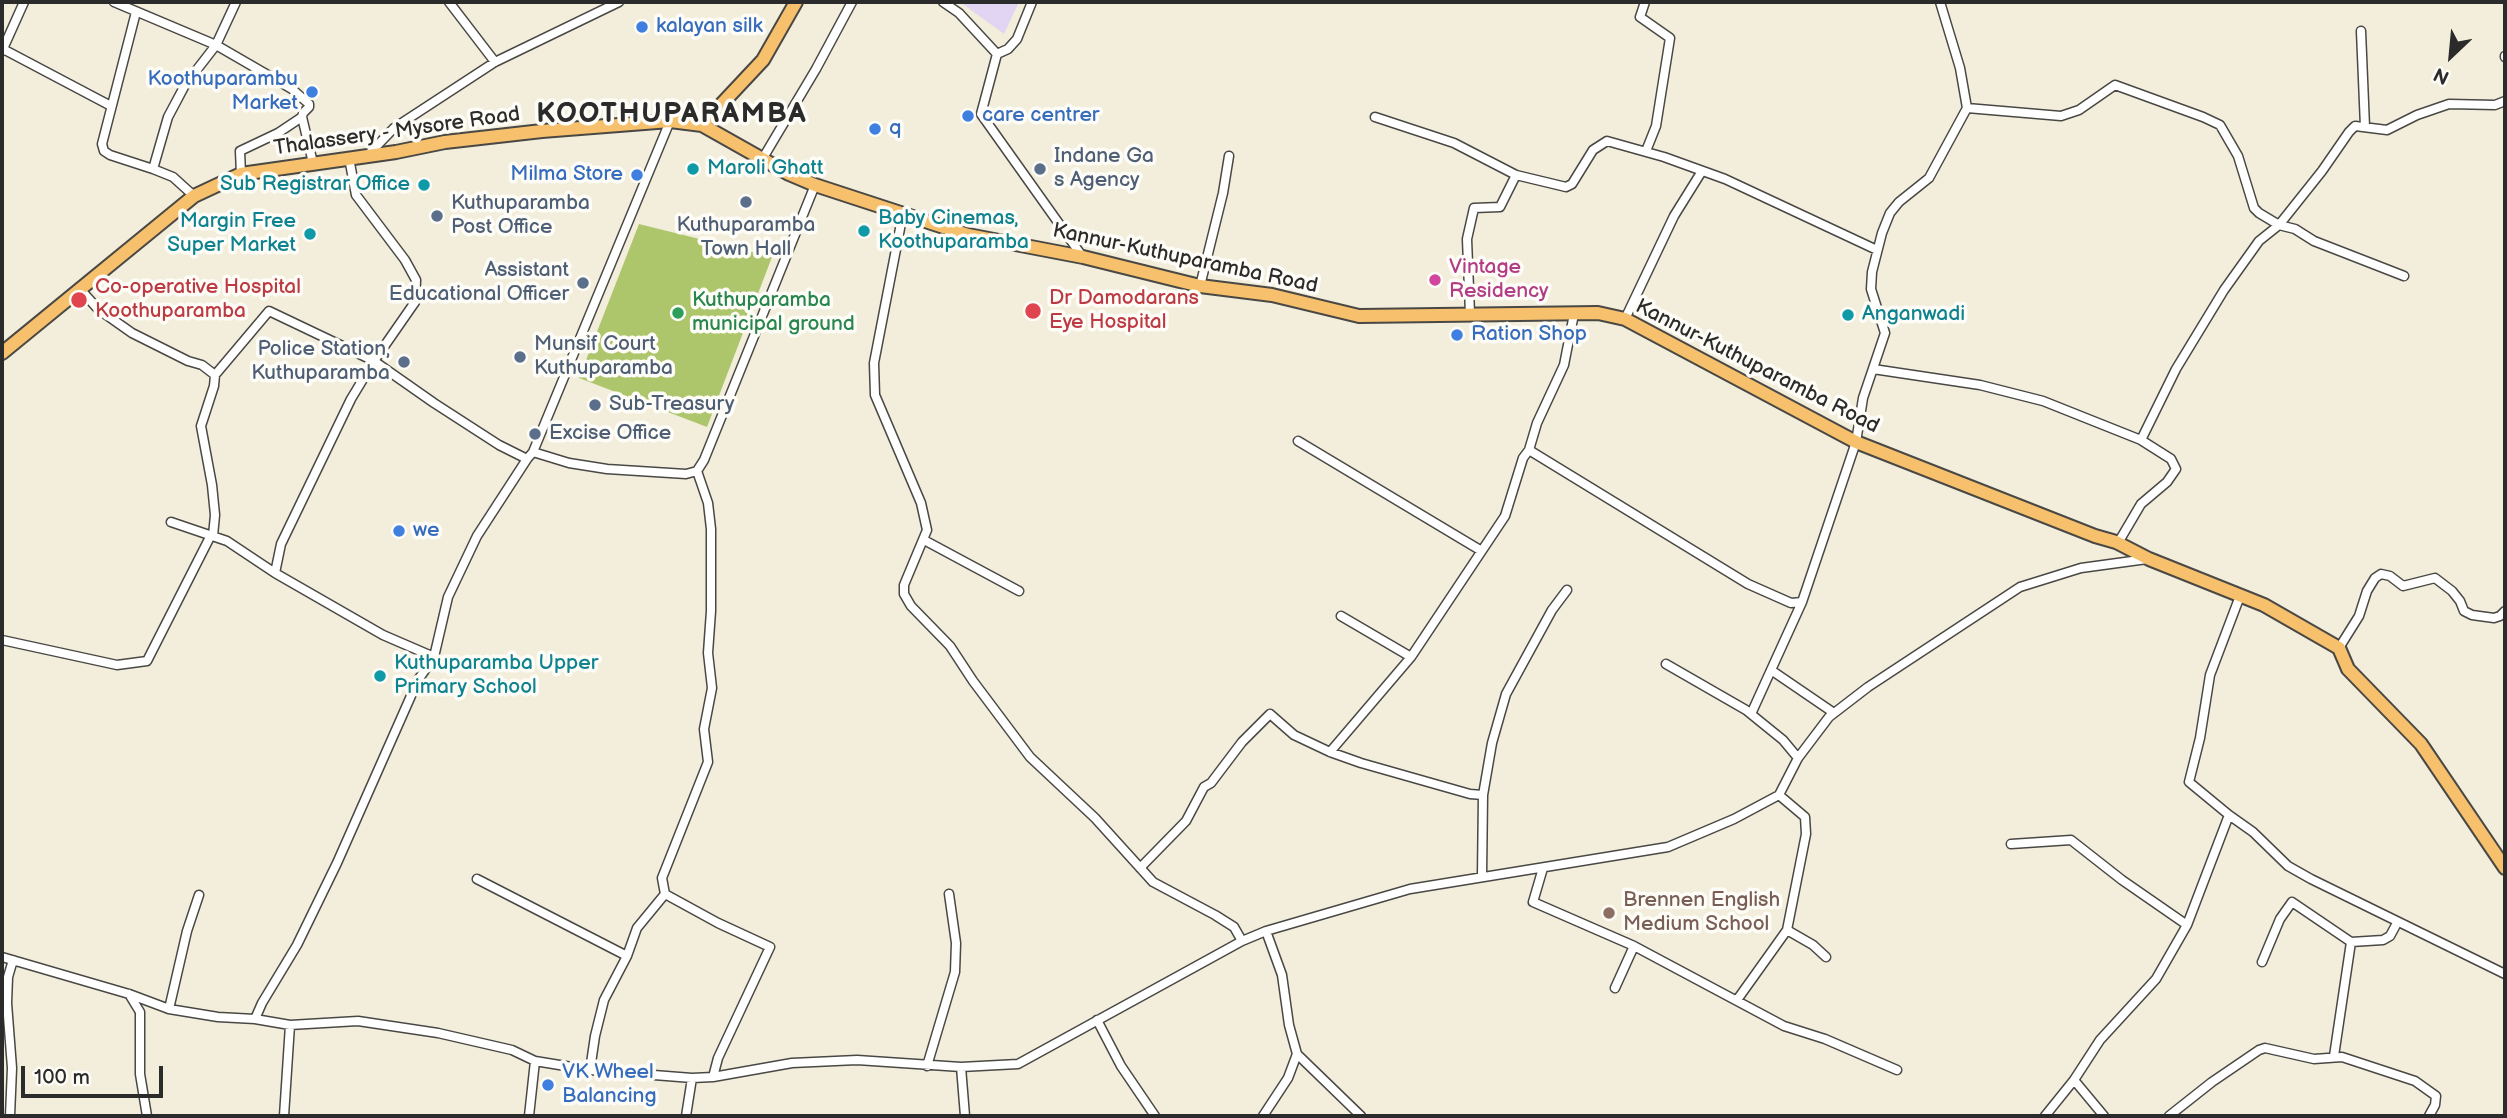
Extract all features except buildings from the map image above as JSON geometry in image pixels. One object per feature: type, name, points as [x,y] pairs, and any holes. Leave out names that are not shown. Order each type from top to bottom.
[{"type":"main road","points":[[702,125],[762,60],[796,2]]},
{"type":"main road","name":"Thalassery - Mysore Road","points":[[2,353],[194,196],[241,174],[459,140],[670,121],[702,125]]},
{"type":"main road","name":"Kannur-Kuthuparamba Road","points":[[702,125],[789,174],[968,235],[1083,257],[1200,286],[1272,295],[1359,316],[1598,313],[1625,319],[1856,442],[2118,543],[2149,559],[2263,605],[2339,648]]},
{"type":"main road","points":[[2339,648],[2348,669],[2421,744],[2505,868]]},
{"type":"street","points":[[24,2],[2,50],[111,106]]},
{"type":"street","points":[[114,2],[215,45],[292,89],[309,104],[303,117],[313,163]]},
{"type":"street","points":[[153,169],[168,117],[185,85],[215,45],[236,2]]},
{"type":"street","points":[[449,2],[495,62]]},
{"type":"street","points":[[367,156],[394,128],[495,62],[619,2]]},
{"type":"street","points":[[763,158],[852,2]]},
{"type":"street","points":[[943,2],[959,13],[997,54]]},
{"type":"street","points":[[997,54],[1009,49],[1017,39],[1032,2]]},
{"type":"street","points":[[1645,2],[1640,17],[1670,38],[1656,126],[1646,151]]},
{"type":"street","points":[[1751,714],[1802,602],[1856,442],[1863,398],[1885,333],[1871,289],[1877,250],[1890,213],[1908,194],[1929,178],[1967,108],[1960,68],[1940,2]]},
{"type":"street","points":[[136,12],[102,144],[104,151],[173,177],[194,196]]},
{"type":"street","points":[[2361,31],[2365,127]]},
{"type":"street","points":[[997,54],[981,114],[1083,257]]},
{"type":"street","points":[[1967,108],[2061,116],[2079,110],[2115,85],[2203,117],[2220,125],[2238,156],[2254,208],[2259,213],[2314,241],[2404,276]]},
{"type":"street","points":[[2141,440],[2176,369],[2224,290],[2259,241],[2279,225],[2355,126],[2387,130],[2417,115],[2449,104],[2495,105],[2505,102]]},
{"type":"street","points":[[241,174],[240,151],[278,133],[303,117]]},
{"type":"street","points":[[1375,117],[1454,143],[1516,175],[1566,187],[1572,184],[1593,150],[1607,142],[1646,151],[1725,179],[1877,250]]},
{"type":"street","points":[[255,1019],[297,945],[337,863],[418,680],[434,657],[448,597],[477,536],[530,456],[670,121]]},
{"type":"street","points":[[1200,286],[1223,193],[1229,156]]},
{"type":"street","points":[[275,573],[281,544],[351,399],[415,302],[416,280],[405,260],[356,195],[349,158]]},
{"type":"street","points":[[1625,319],[1674,216],[1702,171]]},
{"type":"street","points":[[1470,314],[1467,239],[1474,208],[1500,207],[1516,175]]},
{"type":"street","points":[[2,640],[117,666],[147,661],[212,536],[215,515],[212,485],[201,426],[215,375],[270,311],[355,355],[374,361],[499,444],[530,456],[607,469],[686,474],[697,471],[704,460],[815,184]]},
{"type":"street","points":[[903,213],[874,363],[875,395],[921,503],[927,530],[904,585],[904,594],[911,606],[950,646],[1030,757],[1095,818],[1159,886],[1216,915],[1234,927],[1242,941]]},
{"type":"street","points":[[79,288],[98,309],[132,333],[188,361],[202,365],[215,375]]},
{"type":"street","points":[[1330,752],[1410,657],[1505,516],[1523,458],[1529,450],[1537,424],[1564,365],[1574,314]]},
{"type":"street","points":[[1873,369],[1980,385],[2043,401],[2141,440],[2171,459],[2176,469],[2167,482],[2141,504],[2118,543]]},
{"type":"street","points":[[1298,441],[1480,550]]},
{"type":"street","points":[[1529,450],[1748,584],[1791,603],[1802,602]]},
{"type":"street","points":[[665,894],[662,878],[708,762],[704,729],[712,688],[708,653],[711,529],[708,503],[697,471]]},
{"type":"street","points":[[171,522],[227,541],[275,573],[383,635],[434,657]]},
{"type":"street","points":[[924,540],[1019,591]]},
{"type":"street","points":[[2,957],[129,994],[169,1009],[290,1025],[358,1021],[438,1033],[512,1050],[535,1060],[590,1070],[692,1078],[713,1077],[792,1063],[857,1060],[961,1067],[1018,1064],[1266,930],[1410,889],[1668,847],[1734,819],[1779,795],[1798,758],[1834,713],[1868,687],[2020,587],[2081,568],[2149,559]]},
{"type":"street","points":[[2339,648],[2359,616],[2367,592],[2375,578],[2381,574],[2390,576],[2403,586],[2435,578],[2452,591],[2460,601],[2463,611],[2472,615],[2494,618],[2505,611]]},
{"type":"street","points":[[1482,876],[1483,795],[1492,743],[1506,694],[1552,610],[1567,590]]},
{"type":"street","points":[[2240,596],[2210,675],[2200,738],[2189,782],[2253,832],[2288,866],[2397,923],[2505,974]]},
{"type":"street","points":[[1341,616],[1410,657]]},
{"type":"street","points":[[1667,664],[1751,714],[1783,740],[1798,758]]},
{"type":"street","points":[[1771,670],[1834,713]]},
{"type":"street","points":[[1140,868],[1185,821],[1204,787],[1270,714],[1294,735],[1330,752],[1361,763],[1483,795]]},
{"type":"street","points":[[1737,1000],[1787,930],[1806,834],[1805,817],[1779,795]]},
{"type":"street","points":[[2045,1116],[2074,1080],[2100,1040],[2156,979],[2187,925],[2229,815]]},
{"type":"street","points":[[2011,844],[2071,840],[2122,880],[2187,925]]},
{"type":"street","points":[[1543,868],[1533,902],[1634,946],[1784,1026],[1825,1039],[1896,1070]]},
{"type":"street","points":[[477,879],[627,956]]},
{"type":"street","points":[[590,1070],[604,1000],[627,956],[637,928],[665,894]]},
{"type":"street","points":[[665,894],[770,947],[718,1058],[713,1077]]},
{"type":"street","points":[[927,1066],[955,972],[956,943],[949,894]]},
{"type":"street","points":[[169,1009],[187,931],[199,895]]},
{"type":"street","points":[[2262,962],[2280,919],[2292,902],[2351,942],[2383,940],[2390,936],[2397,923]]},
{"type":"street","points":[[1266,930],[1282,975],[1289,1024],[1297,1054],[1361,1116]]},
{"type":"street","points":[[1787,930],[1813,944],[1826,957]]},
{"type":"street","points":[[2334,1056],[2351,942]]},
{"type":"street","points":[[1615,988],[1634,946]]},
{"type":"street","points":[[10,1116],[12,1068],[7,1003],[8,977],[13,960]]},
{"type":"street","points":[[129,994],[141,1012],[140,1074],[147,1116]]},
{"type":"street","points":[[1097,1020],[1121,1066],[1155,1116]]},
{"type":"street","points":[[284,1116],[290,1025]]},
{"type":"street","points":[[2169,1116],[2212,1082],[2265,1048],[2314,1059],[2334,1056],[2382,1069],[2415,1082],[2436,1096],[2429,1116]]},
{"type":"street","points":[[1263,1116],[1287,1078],[1297,1054]]},
{"type":"street","points":[[529,1116],[535,1060]]},
{"type":"street","points":[[961,1067],[965,1116]]},
{"type":"street","points":[[686,1116],[692,1078]]},
{"type":"street","points":[[2074,1080],[2104,1116]]},
{"type":"shaded area","points":[[960,2],[1019,2],[1004,34]]},
{"type":"green space","name":"Kuthuparamba municipal ground","points":[[639,224],[772,257],[707,427],[579,378]]},
{"type":"place","name":"kalayan silk","points":[[642,27]]},
{"type":"place","name":"Koothuparambu Market","points":[[312,92]]},
{"type":"place","name":"care centrer","points":[[968,116]]},
{"type":"place","name":"q","points":[[875,129]]},
{"type":"place","name":"Maroli Ghatt","points":[[693,169]]},
{"type":"place","name":"Indane Ga s Agency","points":[[1040,169]]},
{"type":"place","name":"Milma Store","points":[[637,175]]},
{"type":"place","name":"Sub Registrar Office","points":[[424,185]]},
{"type":"place","name":"Kuthuparamba Town Hall","points":[[746,202]]},
{"type":"place","name":"Kuthuparamba Post Office","points":[[437,216]]},
{"type":"place","name":"Baby Cinemas, Koothuparamba","points":[[864,231]]},
{"type":"place","name":"Margin Free Super Market","points":[[310,234]]},
{"type":"place","name":"Vintage Residency","points":[[1435,280]]},
{"type":"place","name":"Assistant Educational Officer","points":[[583,283]]},
{"type":"place","name":"Co-operative Hospital Koothuparamba","points":[[79,300]]},
{"type":"place","name":"Dr Damodarans Eye Hospital","points":[[1033,311]]},
{"type":"place","name":"Kuthuparamba municipal ground","points":[[678,313]]},
{"type":"place","name":"Anganwadi","points":[[1848,315]]},
{"type":"place","name":"Ration Shop","points":[[1457,335]]},
{"type":"place","name":"Munsif Court Kuthuparamba","points":[[520,357]]},
{"type":"place","name":"Police Station, Kuthuparamba","points":[[404,362]]},
{"type":"place","name":"Sub-Treasury","points":[[595,405]]},
{"type":"place","name":"Excise Office","points":[[535,434]]},
{"type":"place","name":"we","points":[[399,531]]},
{"type":"place","name":"Kuthuparamba Upper Primary School","points":[[380,676]]},
{"type":"place","name":"Brennen English Medium School","points":[[1609,913]]},
{"type":"place","name":"VK Wheel Balancing","points":[[548,1085]]},
{"type":"district","name":"KOOTHUPARAMBA","points":[[672,115]]}]
